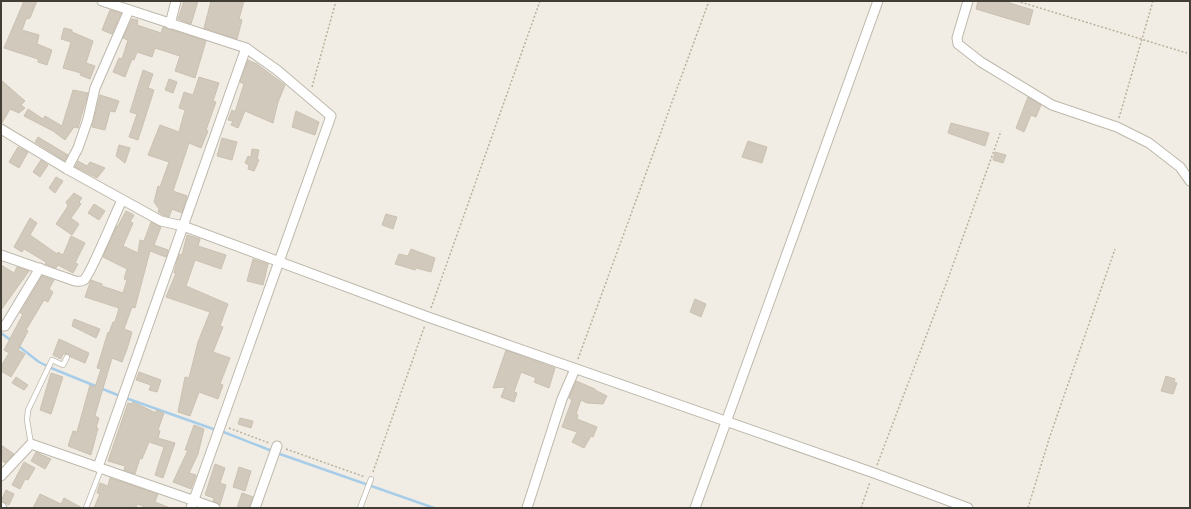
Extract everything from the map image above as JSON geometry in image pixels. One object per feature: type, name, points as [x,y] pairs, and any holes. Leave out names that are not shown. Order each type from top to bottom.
[{"type":"street","points":[[102,1],[246,48],[310,97],[331,116],[193,504]]},
{"type":"street","points":[[170,24],[176,1]]},
{"type":"street","points":[[695,508],[878,1]]},
{"type":"street","points":[[968,1],[957,38],[958,44],[981,62],[1052,105],[1117,127],[1150,143],[1180,167],[1190,181]]},
{"type":"street","points":[[67,169],[78,148],[88,119],[95,88],[129,10]]},
{"type":"street","points":[[100,468],[246,48]]},
{"type":"street","points":[[1,129],[67,169],[161,221],[183,226],[428,317],[874,473],[968,508]]},
{"type":"street","points":[[1,255],[75,281],[82,281],[86,279],[122,200]]},
{"type":"street","points":[[1,326],[5,326],[40,268]]},
{"type":"street","points":[[527,508],[562,399],[575,369]]},
{"type":"street","points":[[1,476],[31,444],[100,468],[193,504],[215,508]]},
{"type":"street","points":[[255,508],[277,446]]},
{"type":"lane","points":[[31,444],[27,420],[33,398],[52,360],[63,365],[67,357]]},
{"type":"lane","points":[[86,508],[100,468]]},
{"type":"lane","points":[[360,508],[371,480]]},
{"type":"path","points":[[310,97],[336,1]]},
{"type":"path","points":[[220,425],[371,480],[540,1]]},
{"type":"path","points":[[575,369],[709,1]]},
{"type":"path","points":[[1017,1],[1190,54]]},
{"type":"path","points":[[1117,127],[1153,1]]},
{"type":"path","points":[[861,508],[949,276],[1001,131]]},
{"type":"path","points":[[1028,508],[1049,440],[1115,249]]},
{"type":"building","points":[[24,1],[37,1],[30,18],[26,19],[22,30],[39,35],[37,44],[52,50],[47,65],[38,62],[38,59],[4,48]]},
{"type":"building","points":[[184,1],[198,1],[191,24],[178,19]]},
{"type":"building","points":[[211,1],[244,1],[239,19],[242,20],[237,39],[204,28]]},
{"type":"building","points":[[978,1],[1003,1],[1033,10],[1029,25],[976,9]]},
{"type":"building","points":[[110,10],[121,13],[112,34],[102,30]]},
{"type":"building","points":[[132,19],[138,20],[137,25],[161,33],[163,27],[206,41],[195,78],[175,71],[180,56],[155,48],[152,57],[137,52],[134,60],[132,59],[125,77],[113,72],[119,58],[122,59],[128,40],[123,38]]},
{"type":"building","points":[[64,28],[72,30],[72,32],[93,41],[86,63],[95,66],[90,79],[80,75],[81,73],[63,68],[71,42],[61,39]]},
{"type":"building","points":[[248,60],[257,64],[285,85],[278,102],[273,123],[245,111],[238,128],[231,125],[233,121],[228,120],[232,110],[235,112],[244,84],[240,82]]},
{"type":"building","points":[[143,70],[153,74],[148,88],[154,90],[138,140],[129,137],[137,114],[130,112]]},
{"type":"building","points":[[199,77],[219,83],[213,101],[216,102],[206,130],[208,131],[201,148],[189,143],[173,191],[187,196],[182,213],[172,209],[169,217],[158,212],[159,209],[154,202],[158,186],[160,187],[169,162],[148,155],[160,125],[179,132],[185,110],[179,108],[184,92],[193,95]]},
{"type":"building","points":[[169,79],[177,82],[173,93],[165,90]]},
{"type":"building","points":[[1,80],[25,101],[21,105],[25,108],[19,113],[10,109],[2,123]]},
{"type":"building","points":[[73,90],[88,93],[78,128],[74,127],[65,140],[53,131],[24,116],[28,109],[43,119],[45,116],[62,126]]},
{"type":"building","points":[[100,95],[119,101],[115,112],[110,111],[105,130],[92,127]]},
{"type":"building","points":[[1028,97],[1041,105],[1036,117],[1031,115],[1024,132],[1016,128]]},
{"type":"building","points":[[296,111],[319,122],[315,135],[292,127]]},
{"type":"building","points":[[951,123],[989,133],[985,146],[948,133]]},
{"type":"building","points":[[38,137],[68,155],[65,161],[35,142]]},
{"type":"building","points":[[222,138],[237,142],[232,160],[217,156]]},
{"type":"building","points":[[748,141],[767,147],[762,163],[742,157]]},
{"type":"building","points":[[119,145],[130,148],[125,163],[116,156]]},
{"type":"building","points":[[18,147],[28,152],[19,168],[9,162]]},
{"type":"building","points":[[252,149],[259,150],[257,159],[259,160],[254,171],[248,169],[249,165],[245,163],[248,156],[251,157]]},
{"type":"building","points":[[995,152],[1006,155],[1003,163],[993,160]]},
{"type":"building","points":[[41,160],[48,165],[40,177],[33,172]]},
{"type":"building","points":[[78,161],[87,166],[90,162],[105,168],[97,178],[75,167]]},
{"type":"building","points":[[56,177],[63,181],[55,193],[49,188]]},
{"type":"building","points":[[74,193],[82,198],[79,202],[81,204],[71,218],[79,224],[72,235],[56,224],[68,206],[66,202]]},
{"type":"building","points":[[94,204],[105,211],[99,220],[88,213]]},
{"type":"building","points":[[126,211],[134,215],[130,222],[133,223],[123,246],[138,253],[140,240],[144,241],[151,222],[161,227],[154,245],[168,250],[166,257],[150,251],[135,308],[132,307],[124,329],[132,332],[127,349],[122,362],[112,358],[96,412],[95,416],[99,418],[96,428],[98,428],[91,455],[68,446],[73,431],[77,432],[90,385],[95,387],[101,369],[97,368],[108,332],[109,333],[113,322],[115,322],[119,308],[85,297],[91,280],[102,284],[102,286],[123,293],[127,280],[124,279],[127,269],[103,257],[117,226]]},
{"type":"building","points":[[386,214],[397,217],[393,229],[382,225]]},
{"type":"building","points":[[30,218],[37,223],[30,235],[57,254],[58,252],[63,255],[71,236],[85,243],[75,263],[78,264],[73,273],[58,265],[56,268],[45,264],[46,262],[24,249],[22,252],[14,247]]},
{"type":"building","points":[[187,235],[200,239],[198,246],[226,255],[221,269],[195,260],[186,286],[228,304],[220,326],[223,327],[213,352],[230,358],[220,384],[223,385],[218,399],[199,392],[190,416],[178,412],[185,377],[189,378],[198,342],[210,312],[166,297],[176,273],[174,273],[177,261],[180,254],[182,255]]},
{"type":"building","points":[[411,249],[435,258],[431,272],[416,268],[415,270],[395,264],[399,254],[408,256]]},
{"type":"building","points":[[253,259],[268,264],[263,285],[247,281]]},
{"type":"building","points":[[1,265],[14,273],[17,267],[29,271],[1,310]]},
{"type":"building","points":[[42,276],[54,280],[49,289],[53,292],[48,302],[44,300],[26,330],[28,331],[18,350],[25,354],[11,377],[1,371],[1,366],[9,353],[4,350],[23,314],[20,313]]},
{"type":"building","points":[[695,299],[706,304],[701,317],[690,312]]},
{"type":"building","points":[[74,319],[100,329],[96,338],[72,326]]},
{"type":"building","points":[[59,339],[89,353],[85,363],[71,357],[68,354],[63,354],[61,359],[53,355]]},
{"type":"building","points":[[506,350],[555,368],[549,388],[534,382],[536,378],[521,372],[514,392],[517,393],[514,402],[501,397],[505,387],[493,388]]},
{"type":"building","points":[[139,372],[161,380],[157,392],[149,390],[151,385],[136,380]]},
{"type":"building","points":[[51,373],[63,377],[51,414],[40,410]]},
{"type":"building","points":[[1166,376],[1175,379],[1174,382],[1177,383],[1173,394],[1161,391]]},
{"type":"building","points":[[16,377],[28,385],[24,390],[12,383]]},
{"type":"building","points":[[576,381],[607,396],[603,404],[587,403],[581,400],[576,414],[578,415],[577,419],[597,427],[593,437],[591,436],[584,448],[572,442],[577,432],[562,427],[572,400],[569,398]]},
{"type":"building","points":[[133,402],[156,413],[156,410],[164,413],[158,430],[160,431],[158,438],[175,443],[163,478],[155,475],[164,447],[149,442],[142,459],[140,458],[135,474],[124,470],[125,466],[108,461],[128,403],[132,404]]},
{"type":"building","points":[[240,418],[253,421],[251,428],[238,424]]},
{"type":"building","points":[[194,425],[204,429],[198,454],[189,473],[196,475],[191,489],[173,482],[188,450],[185,450]]},
{"type":"building","points":[[1,445],[14,454],[5,463],[1,460]]},
{"type":"building","points":[[36,452],[51,459],[45,469],[31,461]]},
{"type":"building","points":[[24,462],[35,468],[28,480],[25,479],[20,489],[12,485]]},
{"type":"building","points":[[215,464],[225,468],[220,483],[226,485],[220,505],[213,501],[214,498],[205,495]]},
{"type":"building","points":[[239,467],[251,471],[245,491],[233,487]]},
{"type":"building","points":[[110,478],[158,494],[155,502],[170,508],[148,508],[137,504],[136,508],[129,506],[128,508],[94,508],[100,494],[97,493],[100,483],[108,486]]},
{"type":"building","points":[[6,490],[14,494],[9,505],[1,501]]},
{"type":"building","points":[[242,493],[253,497],[249,508],[237,508]]},
{"type":"building","points":[[40,494],[61,504],[64,498],[82,508],[33,508]]},
{"type":"waterway","points":[[1,333],[12,341]]},
{"type":"waterway","points":[[17,345],[39,362],[51,368],[120,396],[216,430]]},
{"type":"waterway","points":[[221,431],[272,451]]},
{"type":"waterway","points":[[277,453],[434,508]]}]
